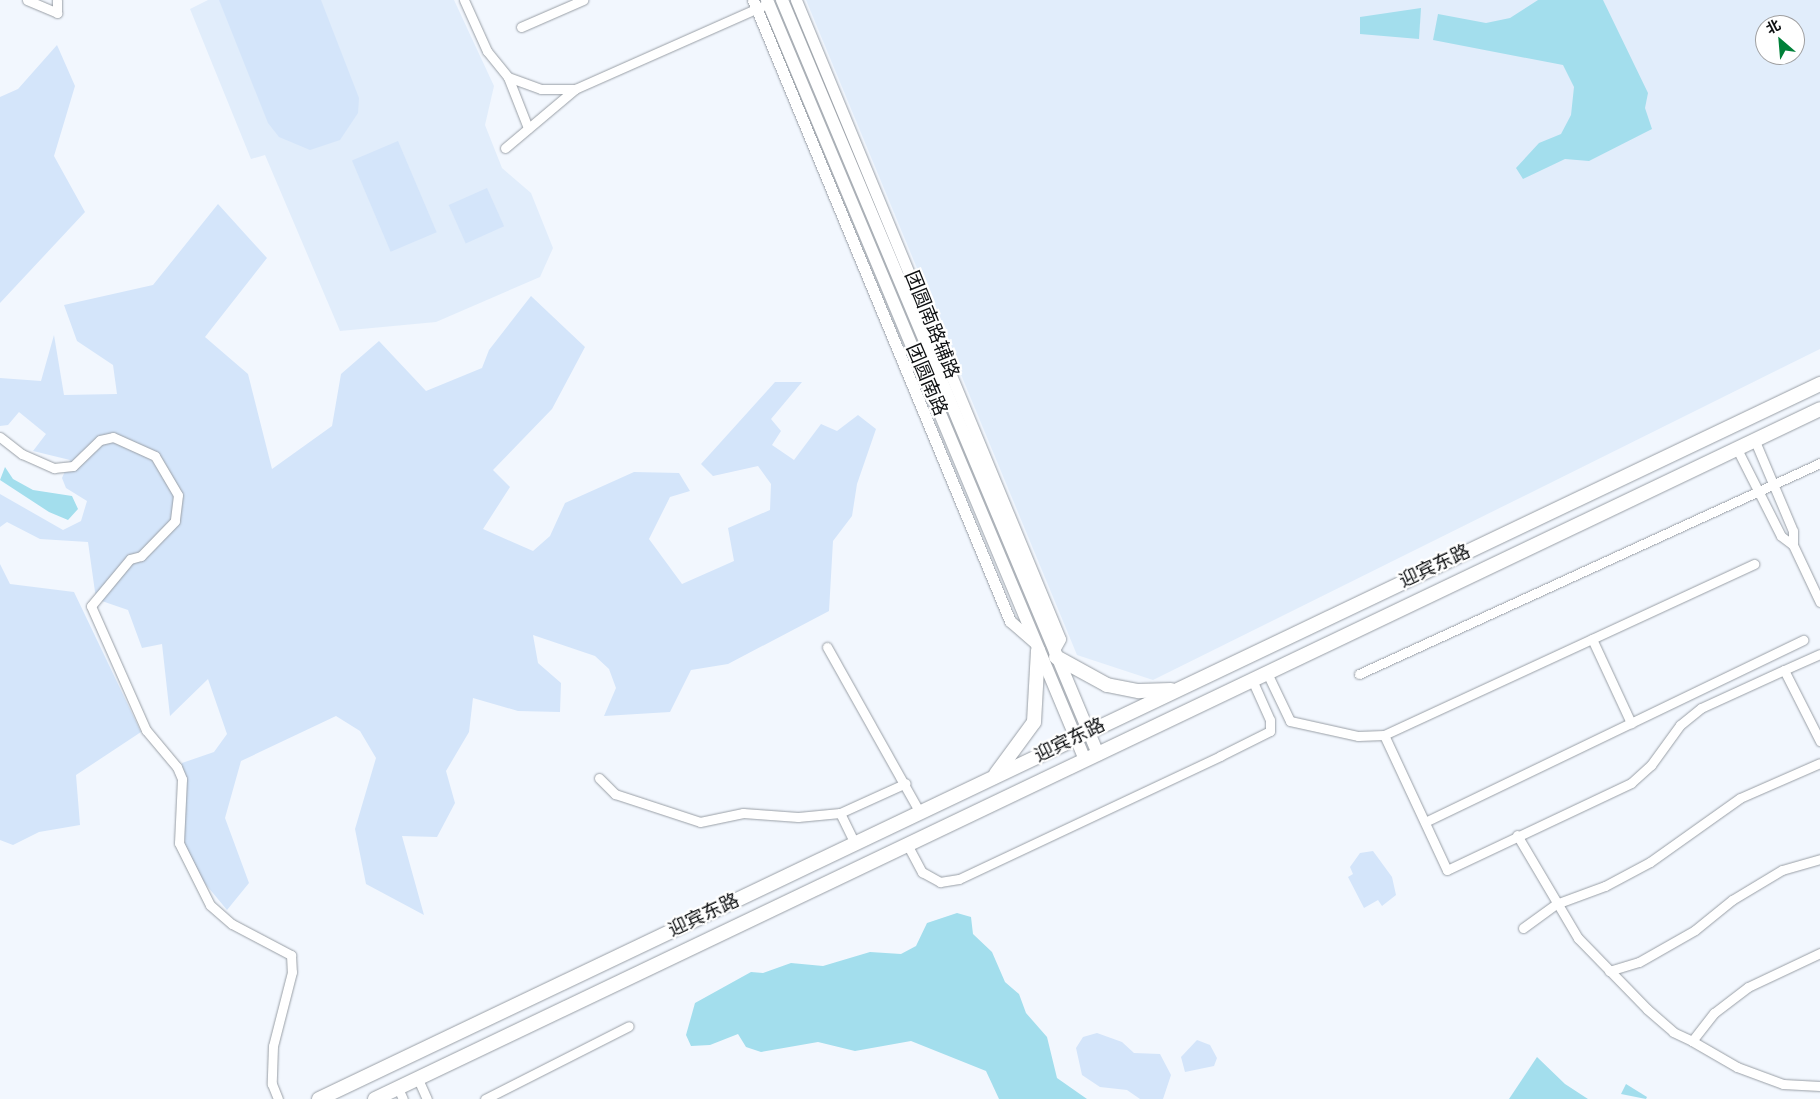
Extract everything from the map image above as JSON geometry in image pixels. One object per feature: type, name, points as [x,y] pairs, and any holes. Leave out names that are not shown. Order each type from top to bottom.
[{"type":"highway","name":"迎宾东路","points":[[319,1099],[1820,384]]},
{"type":"highway","name":"迎宾东路","points":[[375,1099],[401,1094],[418,1079],[1820,410]]},
{"type":"highway","points":[[992,779],[1017,751],[1034,722],[1036,646]]},
{"type":"highway","points":[[1055,653],[1107,684],[1139,691],[1177,690]]},
{"type":"main road","name":"团圆南路","points":[[782,0],[1098,754]]},
{"type":"main road","name":"团圆南路","points":[[768,2],[1085,760]]},
{"type":"street","points":[[27,0],[57,13],[57,0]]},
{"type":"street","points":[[464,0],[487,52],[508,77],[528,128]]},
{"type":"street","name":"团圆南路辅路","points":[[796,0],[1060,639],[1055,653]]},
{"type":"street","points":[[521,26],[578,1]]},
{"type":"street","points":[[505,148],[575,89],[754,4],[768,2]]},
{"type":"street","points":[[754,4],[1010,621],[1036,646]]},
{"type":"street","points":[[508,77],[541,89],[575,89]]},
{"type":"street","points":[[0,437],[22,454],[54,468],[73,466],[100,440],[113,437],[155,456],[178,495],[175,521],[141,556],[130,559],[91,606],[146,730],[177,767],[182,779],[179,843],[210,905],[232,924],[291,955],[292,972],[273,1046],[272,1084],[278,1099]]},
{"type":"street","points":[[1754,441],[1793,531],[1793,545],[1820,602]]},
{"type":"street","points":[[1737,449],[1760,491],[1781,536],[1793,545]]},
{"type":"street","points":[[1359,674],[1820,463]]},
{"type":"street","points":[[1268,674],[1290,721],[1358,736],[1384,735],[1754,564]]},
{"type":"street","points":[[1592,639],[1631,723]]},
{"type":"street","points":[[1425,822],[1804,640]]},
{"type":"street","points":[[827,648],[906,783],[920,813]]},
{"type":"street","points":[[1384,735],[1447,870],[1517,835],[1631,783],[1651,765],[1680,725],[1701,708],[1820,654]]},
{"type":"street","points":[[1784,670],[1820,742]]},
{"type":"street","points":[[908,846],[922,872],[940,882],[959,879],[1220,756],[1270,731],[1270,720],[1253,682]]},
{"type":"street","points":[[1523,928],[1556,904],[1605,886],[1650,862],[1740,798],[1820,763]]},
{"type":"street","points":[[600,778],[615,794],[700,822],[743,813],[798,817],[840,813],[906,783]]},
{"type":"street","points":[[840,813],[855,844]]},
{"type":"street","points":[[1517,835],[1556,904],[1609,971],[1673,1032],[1737,1067],[1783,1084],[1820,1086]]},
{"type":"street","points":[[1609,971],[1639,962],[1695,930],[1732,900],[1782,870],[1820,859]]},
{"type":"street","points":[[1692,1041],[1714,1013],[1748,987],[1820,953]]},
{"type":"street","points":[[485,1099],[629,1026]]},
{"type":"street","points":[[418,1079],[427,1099]]},
{"type":"shaded area","points":[[208,0],[454,0],[494,86],[485,125],[502,168],[531,193],[553,248],[540,277],[436,322],[340,331],[265,155],[251,159],[190,9]]},
{"type":"shaded area","points":[[219,0],[321,0],[359,98],[358,113],[340,140],[310,150],[279,137],[268,123]]},
{"type":"shaded area","points":[[806,0],[1820,0],[1820,349],[1153,680],[1077,655]]},
{"type":"shaded area","points":[[1538,0],[1603,0],[1648,93],[1645,108],[1652,129],[1589,161],[1565,159],[1523,179],[1516,168],[1539,143],[1561,134],[1571,115],[1574,87],[1563,65],[1433,40],[1438,14],[1486,23],[1510,18]]},
{"type":"shaded area","points":[[1421,8],[1419,39],[1360,34],[1360,17]]},
{"type":"shaded area","points":[[57,45],[75,86],[54,156],[85,212],[0,303],[0,97],[18,89]]},
{"type":"shaded area","points":[[398,141],[437,232],[391,252],[352,161]]},
{"type":"shaded area","points":[[487,188],[504,226],[466,243],[449,205]]},
{"type":"shaded area","points":[[218,204],[267,258],[205,337],[248,374],[272,469],[332,426],[341,374],[379,341],[426,391],[482,368],[489,350],[531,296],[585,347],[552,409],[493,470],[510,487],[483,529],[533,551],[550,536],[565,503],[634,472],[679,473],[690,491],[670,497],[649,539],[682,584],[734,561],[728,528],[770,510],[771,484],[758,466],[713,476],[701,464],[775,382],[802,382],[771,419],[781,431],[772,445],[794,460],[821,424],[837,431],[858,415],[876,429],[857,484],[852,516],[833,541],[829,611],[728,664],[691,670],[670,712],[604,716],[616,688],[609,669],[595,656],[533,635],[538,663],[561,683],[560,712],[518,711],[473,698],[469,732],[446,771],[455,803],[437,837],[402,836],[424,915],[366,884],[355,829],[376,758],[360,731],[336,716],[241,761],[225,818],[249,883],[227,910],[188,863],[182,824],[182,763],[214,752],[227,734],[208,679],[170,716],[162,644],[142,648],[128,610],[96,599],[88,542],[40,539],[7,522],[0,527],[0,494],[63,530],[81,521],[87,501],[66,488],[62,478],[70,460],[33,451],[46,434],[19,412],[8,425],[0,426],[0,378],[41,381],[54,335],[64,395],[117,394],[113,365],[77,341],[64,305],[153,285]]},
{"type":"shaded area","points":[[5,467],[13,479],[33,490],[72,496],[78,509],[68,520],[49,512],[0,480]]},
{"type":"shaded area","points":[[0,564],[10,584],[74,592],[141,732],[76,775],[80,825],[39,832],[13,845],[0,840]]},
{"type":"shaded area","points":[[1373,851],[1392,877],[1396,895],[1382,906],[1378,900],[1364,908],[1348,877],[1353,874],[1350,867],[1360,853]]},
{"type":"shaded area","points":[[957,913],[971,917],[973,934],[992,952],[1005,982],[1019,994],[1026,1013],[1047,1037],[1057,1078],[1087,1099],[999,1099],[986,1071],[911,1041],[855,1051],[818,1042],[761,1052],[746,1047],[738,1034],[710,1045],[691,1046],[686,1035],[695,1003],[751,972],[763,973],[791,963],[823,966],[870,952],[901,954],[916,946],[927,923]]},
{"type":"shaded area","points":[[1097,1033],[1122,1042],[1134,1053],[1160,1054],[1171,1075],[1163,1099],[1140,1099],[1127,1090],[1100,1087],[1082,1075],[1076,1048],[1083,1037]]},
{"type":"shaded area","points":[[1197,1040],[1210,1045],[1217,1058],[1214,1066],[1185,1072],[1181,1057]]},
{"type":"shaded area","points":[[1537,1057],[1565,1084],[1588,1099],[1509,1099]]},
{"type":"shaded area","points":[[1626,1084],[1647,1097],[1646,1099],[1621,1094]]}]
